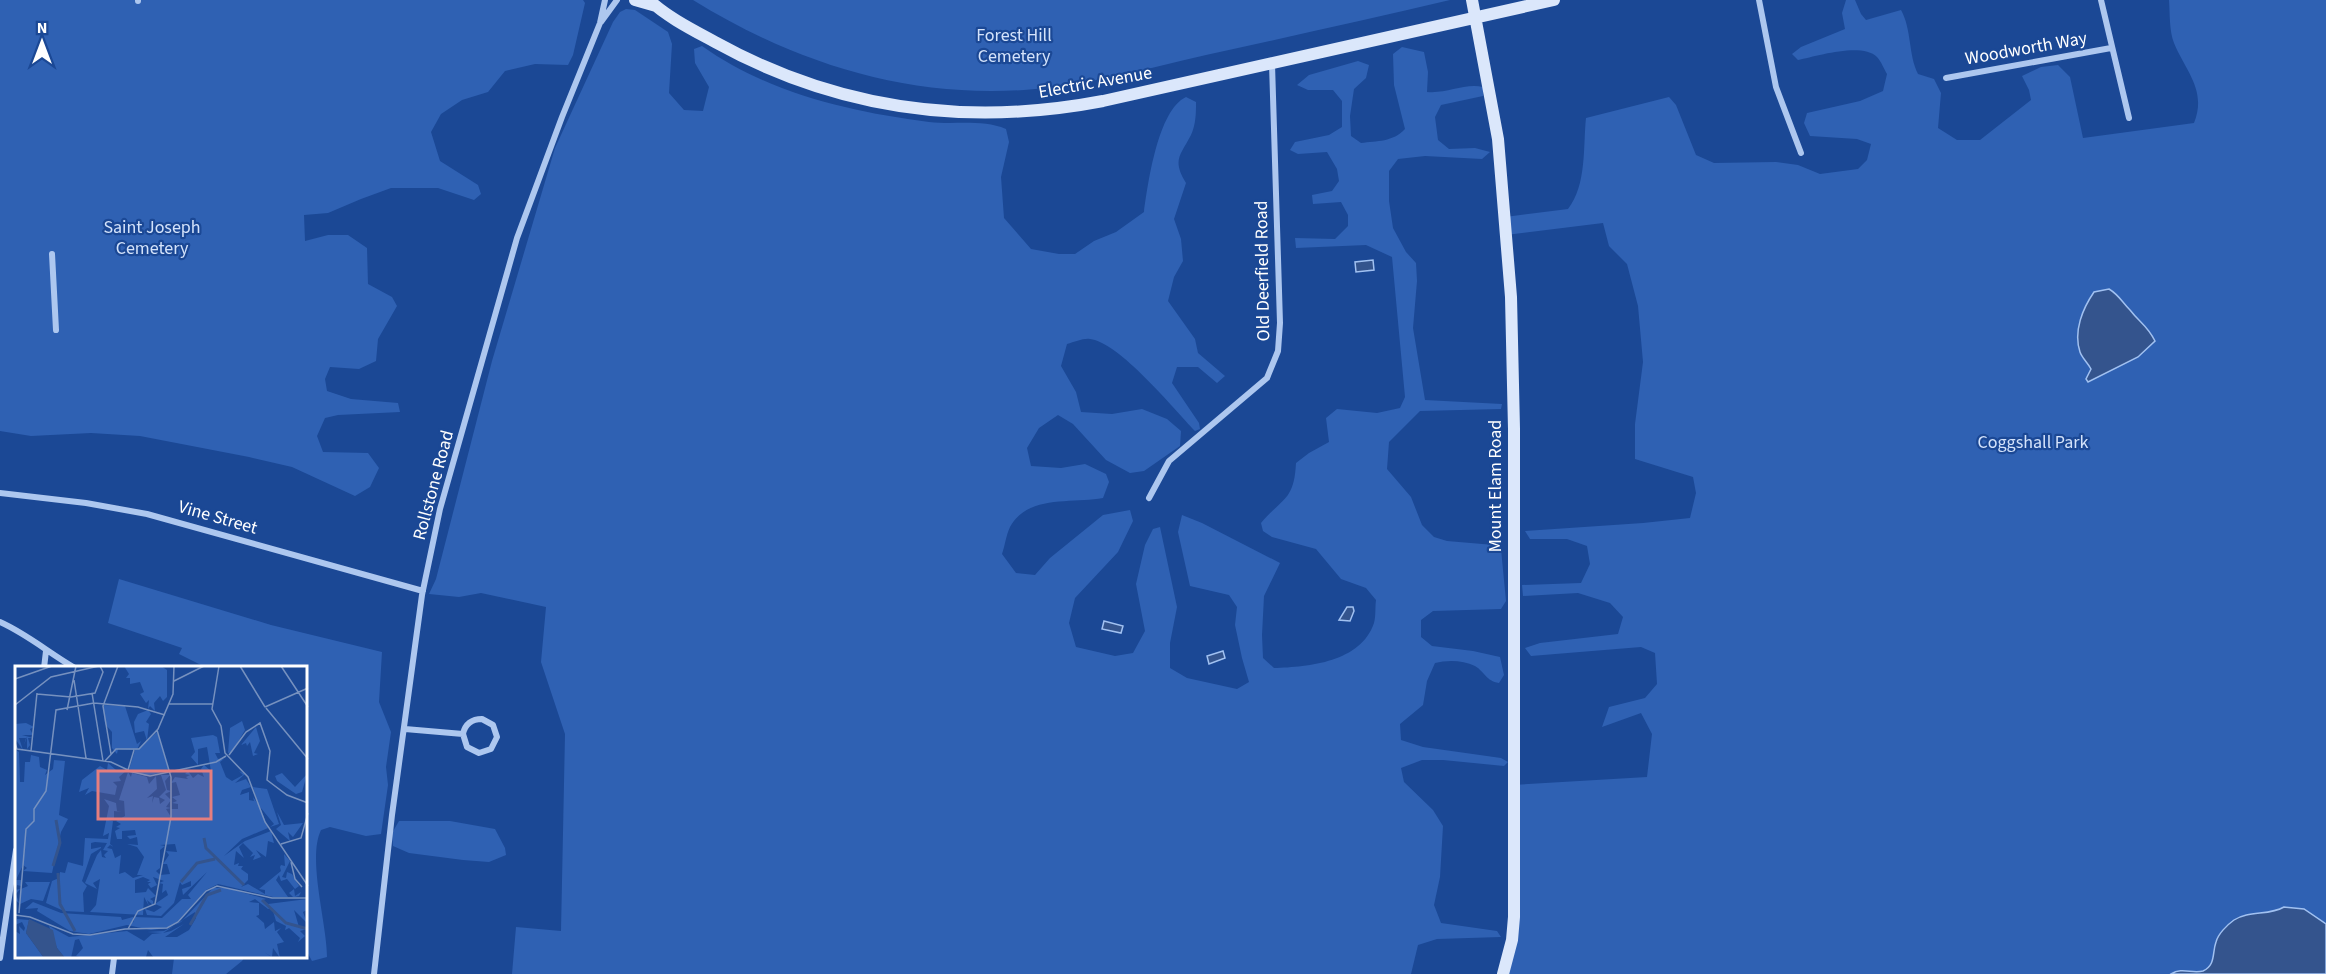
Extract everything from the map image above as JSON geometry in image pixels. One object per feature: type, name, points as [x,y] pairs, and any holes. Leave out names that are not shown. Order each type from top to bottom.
[{"type":"main road","name":"Electric Avenue","points":[[635,0],[652,3],[733,52],[793,79],[864,100],[942,112],[991,114],[1073,107],[1554,0]]},
{"type":"main road","name":"Mount Elam Road","points":[[1472,0],[1498,139],[1511,297],[1514,429],[1514,917],[1512,940],[1503,974]]},
{"type":"street","name":"Rollstone Road","points":[[374,974],[392,813],[423,591],[440,509],[517,237],[600,23],[605,0]]},
{"type":"street","name":"Rollstone Road","points":[[600,23],[617,0]]},
{"type":"street","points":[[1759,0],[1776,87],[1801,153]]},
{"type":"street","points":[[2101,0],[2129,118]]},
{"type":"street","name":"Woodworth Way","points":[[1946,78],[2111,48]]},
{"type":"street","name":"Old Deerfield Road","points":[[1149,498],[1169,461],[1265,381],[1277,357],[1280,323],[1272,64]]},
{"type":"street","points":[[52,254],[56,330]]},
{"type":"street","name":"Vine Street","points":[[0,493],[86,503],[147,514],[423,591]]},
{"type":"street","points":[[0,622],[28,636],[46,651],[72,666]]},
{"type":"street","points":[[44,666],[46,651]]},
{"type":"street","points":[[482,719],[493,725],[497,737],[491,749],[479,753],[467,747],[463,734],[466,726],[471,722],[482,719]]},
{"type":"street","points":[[405,729],[463,734]]},
{"type":"street","points":[[0,958],[15,857]]},
{"type":"street","points":[[112,974],[114,959]]},
{"type":"green space","name":"Saint Joseph Cemetery","points":[[0,0],[583,0],[585,3],[573,55],[568,65],[535,64],[505,71],[488,92],[462,100],[441,114],[431,132],[440,161],[478,185],[481,194],[474,200],[438,188],[391,188],[328,213],[304,215],[305,241],[328,235],[348,235],[367,248],[368,284],[392,297],[397,306],[378,339],[376,361],[359,369],[330,367],[325,379],[327,391],[351,399],[398,403],[400,412],[338,415],[325,418],[317,436],[323,452],[368,453],[379,468],[370,487],[355,496],[292,467],[140,436],[91,433],[31,436],[0,431]]},
{"type":"green space","name":"Forest Hill Cemetery","points":[[693,0],[1450,0],[1093,81],[1047,88],[980,91],[936,88],[893,81],[810,58],[731,22]]},
{"type":"green space","name":"Coggshall Park","points":[[1846,0],[1855,0],[1866,20],[1901,10],[1918,74],[1934,79],[1941,93],[1938,128],[1957,140],[1980,140],[2031,100],[2022,76],[2041,67],[2058,65],[2070,77],[2083,138],[2194,123],[2198,101],[2197,91],[2172,38],[2169,0],[2326,0],[2326,974],[1503,974],[1512,940],[1513,785],[1647,777],[1652,734],[1641,713],[1602,727],[1609,707],[1645,698],[1657,684],[1655,653],[1641,647],[1531,656],[1525,648],[1540,643],[1618,634],[1623,617],[1610,603],[1578,593],[1523,596],[1522,585],[1581,583],[1590,564],[1587,546],[1567,539],[1530,539],[1525,531],[1690,518],[1696,493],[1693,477],[1635,459],[1635,424],[1643,362],[1638,306],[1627,264],[1609,246],[1603,223],[1506,235],[1505,217],[1568,209],[1581,177],[1586,118],[1669,97],[1676,105],[1696,155],[1714,163],[1776,162],[1798,165],[1820,174],[1858,169],[1867,160],[1871,144],[1857,139],[1810,136],[1804,123],[1807,113],[1860,101],[1883,91],[1887,74],[1881,63],[1877,57],[1861,51],[1839,51],[1798,60],[1792,54],[1801,47],[1845,29],[1842,13]]},
{"type":"green space","points":[[626,9],[635,10],[668,32],[672,44],[669,93],[684,110],[703,111],[709,87],[695,63],[694,49],[702,46],[754,76],[782,88],[840,106],[899,118],[939,123],[978,123],[1006,129],[1009,142],[1001,177],[1004,218],[1031,249],[1059,254],[1075,254],[1094,241],[1116,232],[1144,212],[1156,148],[1168,116],[1176,104],[1186,97],[1196,102],[1194,127],[1179,158],[1179,169],[1186,183],[1174,219],[1181,239],[1183,261],[1174,277],[1168,301],[1195,339],[1198,353],[1225,376],[1217,383],[1198,367],[1177,367],[1172,383],[1199,423],[1200,429],[1195,431],[1146,378],[1116,352],[1090,339],[1067,344],[1061,366],[1076,392],[1081,412],[1112,414],[1142,409],[1167,419],[1181,431],[1180,446],[1144,471],[1130,473],[1106,460],[1073,424],[1058,415],[1039,428],[1027,448],[1031,466],[1061,468],[1085,464],[1106,474],[1109,482],[1103,498],[1052,502],[1028,509],[1010,527],[1002,554],[1016,573],[1035,575],[1050,558],[1103,515],[1130,510],[1133,521],[1118,552],[1075,598],[1069,623],[1076,647],[1115,656],[1133,653],[1145,631],[1136,584],[1145,545],[1153,529],[1160,527],[1177,607],[1170,643],[1170,668],[1187,678],[1237,689],[1249,682],[1235,625],[1237,607],[1229,595],[1190,586],[1178,532],[1182,515],[1280,563],[1264,596],[1263,658],[1274,668],[1318,664],[1346,654],[1367,636],[1374,623],[1376,600],[1366,588],[1341,579],[1316,549],[1272,537],[1263,531],[1261,523],[1290,492],[1296,463],[1329,442],[1326,418],[1337,409],[1377,413],[1400,408],[1405,397],[1392,257],[1366,245],[1296,248],[1295,238],[1335,239],[1348,226],[1348,215],[1341,202],[1313,204],[1312,195],[1332,191],[1339,181],[1337,169],[1327,152],[1298,154],[1290,150],[1295,142],[1329,135],[1342,127],[1342,101],[1333,90],[1308,90],[1297,85],[1309,75],[1358,61],[1369,65],[1366,78],[1354,89],[1350,116],[1351,136],[1361,143],[1390,139],[1405,129],[1394,85],[1393,54],[1402,47],[1424,52],[1428,72],[1427,92],[1442,92],[1469,86],[1483,87],[1483,96],[1441,105],[1435,117],[1438,140],[1449,149],[1475,148],[1490,152],[1482,159],[1425,156],[1398,159],[1389,171],[1389,201],[1393,228],[1406,252],[1416,263],[1417,281],[1413,328],[1425,400],[1502,404],[1501,409],[1420,411],[1389,442],[1387,469],[1411,497],[1422,525],[1434,537],[1447,541],[1494,545],[1501,549],[1506,601],[1501,609],[1433,611],[1421,620],[1421,637],[1432,646],[1500,657],[1504,675],[1499,683],[1491,680],[1470,664],[1455,661],[1435,663],[1427,681],[1423,705],[1400,724],[1401,740],[1423,747],[1501,758],[1508,762],[1504,766],[1422,760],[1401,768],[1404,782],[1433,810],[1443,826],[1440,877],[1434,905],[1441,923],[1497,931],[1501,937],[1437,939],[1418,945],[1411,974],[512,974],[516,927],[561,931],[565,734],[541,662],[546,607],[481,593],[459,597],[429,594],[436,579],[492,361],[555,148],[613,22],[620,12]]},
{"type":"green space","points":[[119,579],[271,625],[382,652],[379,702],[391,732],[386,767],[388,785],[381,834],[366,836],[330,827],[321,830],[316,857],[327,957],[312,961],[308,954],[308,666],[203,666],[179,654],[182,648],[108,623]]},
{"type":"green space","points":[[399,821],[450,821],[495,829],[505,848],[506,855],[489,862],[409,853],[393,846],[392,833]]},
{"type":"green space","points":[[174,959],[243,959],[226,974],[172,974]]},
{"type":"shaded area","points":[[1373,260],[1374,270],[1356,272],[1355,262]]},
{"type":"shaded area","points":[[2109,289],[2134,314],[2155,341],[2138,357],[2088,382],[2086,379],[2091,369],[2080,352],[2078,328],[2086,305],[2094,292]]},
{"type":"shaded area","points":[[1347,607],[1353,607],[1354,611],[1350,621],[1339,620]]},
{"type":"shaded area","points":[[1104,621],[1123,626],[1121,633],[1102,629]]},
{"type":"shaded area","points":[[1223,651],[1225,658],[1209,664],[1207,656]]},
{"type":"shaded area","points":[[2284,907],[2304,909],[2326,924],[2326,974],[2171,974],[2179,971],[2199,972],[2207,968],[2212,962],[2219,936],[2234,920],[2246,915]]}]
